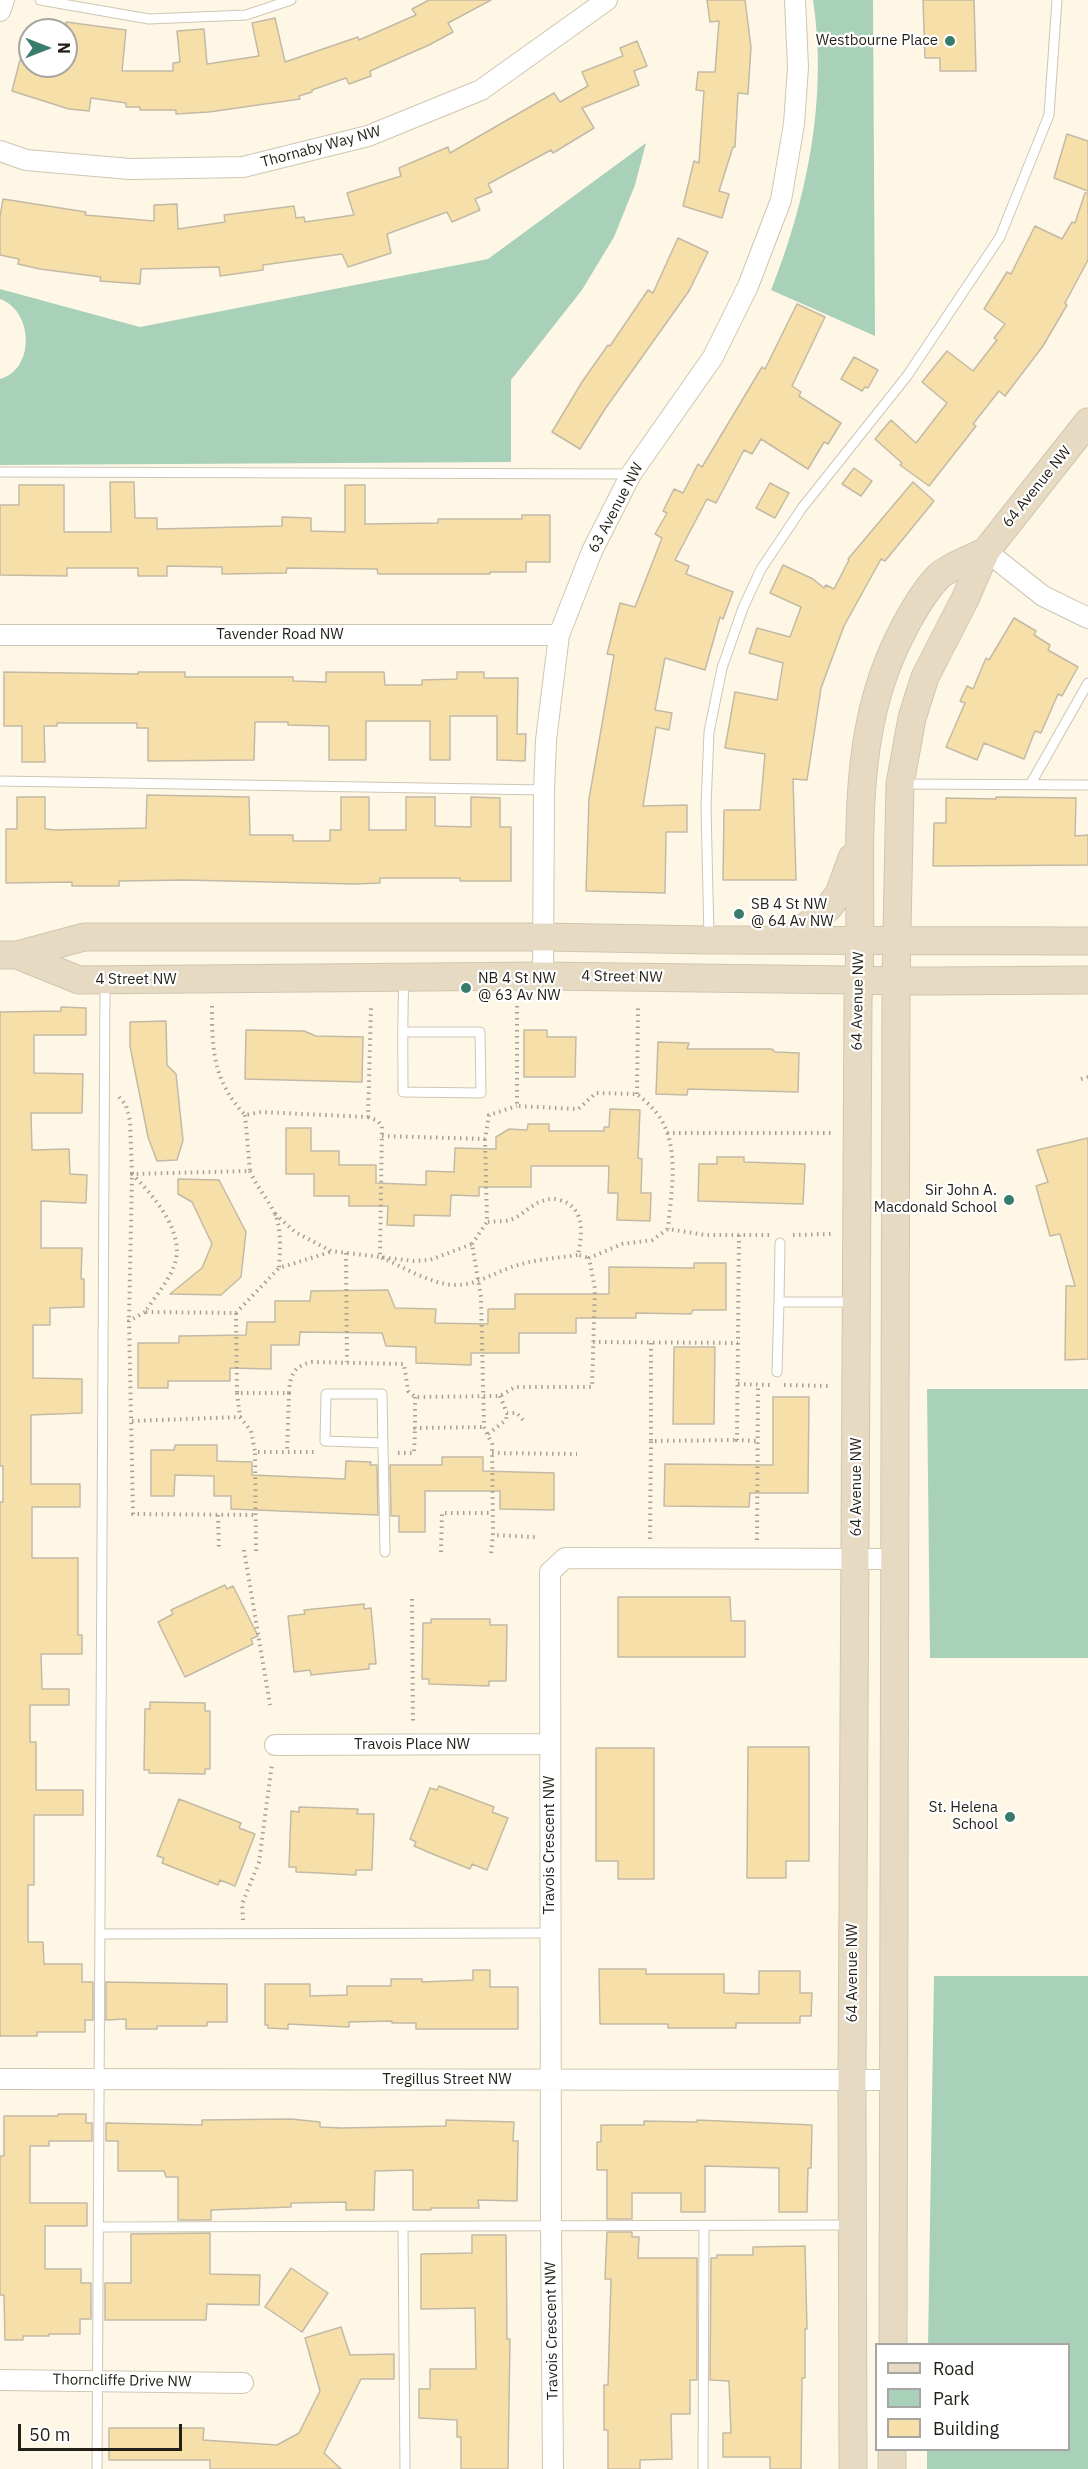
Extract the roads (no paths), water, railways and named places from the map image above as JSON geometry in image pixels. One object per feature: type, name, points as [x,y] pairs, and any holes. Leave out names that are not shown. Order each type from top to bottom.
[{"type":"main road","name":"64 Avenue NW","points":[[893,2343],[896,980],[900,784],[912,718],[925,677],[965,599],[986,551],[1088,422]]},
{"type":"main road","name":"64 Avenue NW","points":[[853,2469],[852,2079],[859,840],[862,776],[869,727],[879,686],[891,652],[912,612],[939,576],[986,551]]},
{"type":"main road","points":[[791,939],[828,908],[839,894],[859,840]]},
{"type":"main road","name":"4 Street NW","points":[[8,955],[84,937],[544,937],[1088,941]]},
{"type":"main road","name":"4 Street NW","points":[[8,955],[79,980],[105,981],[543,976],[1088,980]]},
{"type":"main road","points":[[892,2451],[892,2469]]},
{"type":"street","points":[[0,11],[4,0]]},
{"type":"street","name":"Thornaby Way NW","points":[[0,151],[26,160],[129,170],[243,167],[357,139],[482,90],[607,0]]},
{"type":"street","name":"63 Avenue NW","points":[[543,976],[546,740],[560,635],[592,551],[631,474],[713,357],[748,286],[781,200],[794,124],[797,89],[795,0]]},
{"type":"street","points":[[986,551],[1043,596],[1088,618]]},
{"type":"street","name":"Tavender Road NW","points":[[0,635],[560,635]]},
{"type":"street","name":"Travois Crescent NW","points":[[554,2469],[551,2226],[550,1572],[565,1558],[896,1559]]},
{"type":"street","name":"Travois Place NW","points":[[275,1745],[549,1744]]},
{"type":"street","name":"Tregillus Street NW","points":[[0,2079],[894,2080]]},
{"type":"street","name":"Thorncliffe Drive NW","points":[[0,2380],[243,2383]]},
{"type":"lane","points":[[40,0],[149,19],[246,15],[291,0]]},
{"type":"lane","points":[[709,940],[706,806],[709,732],[722,668],[742,608],[761,569],[802,508],[907,376],[1000,237],[1049,115],[1057,0]]},
{"type":"lane","points":[[0,472],[631,474]]},
{"type":"lane","points":[[1030,785],[1088,683]]},
{"type":"lane","points":[[0,782],[544,790]]},
{"type":"lane","points":[[900,784],[1088,785]]},
{"type":"lane","points":[[403,1032],[480,1032],[481,1093],[403,1092],[403,1032],[404,977]]},
{"type":"lane","points":[[97,2469],[105,981]]},
{"type":"lane","points":[[777,1372],[782,1239]]},
{"type":"lane","points":[[779,1302],[857,1302]]},
{"type":"lane","points":[[383,1443],[325,1441],[326,1394],[381,1394],[383,1443],[385,1552]]},
{"type":"lane","points":[[101,1934],[550,1933]]},
{"type":"lane","points":[[99,2227],[403,2228],[853,2225]]},
{"type":"lane","points":[[703,2469],[704,2226]]},
{"type":"lane","points":[[403,2228],[405,2469]]},
{"type":"place","name":"Westbourne Place","points":[[950,41]]},
{"type":"place","name":"SB 4 St NW @ 64 Av NW","points":[[739,914]]},
{"type":"place","name":"NB 4 St NW @ 63 Av NW","points":[[466,988]]},
{"type":"place","name":"Sir John A. Macdonald School","points":[[1009,1200]]},
{"type":"place","name":"St. Helena School","points":[[1010,1817]]}]
